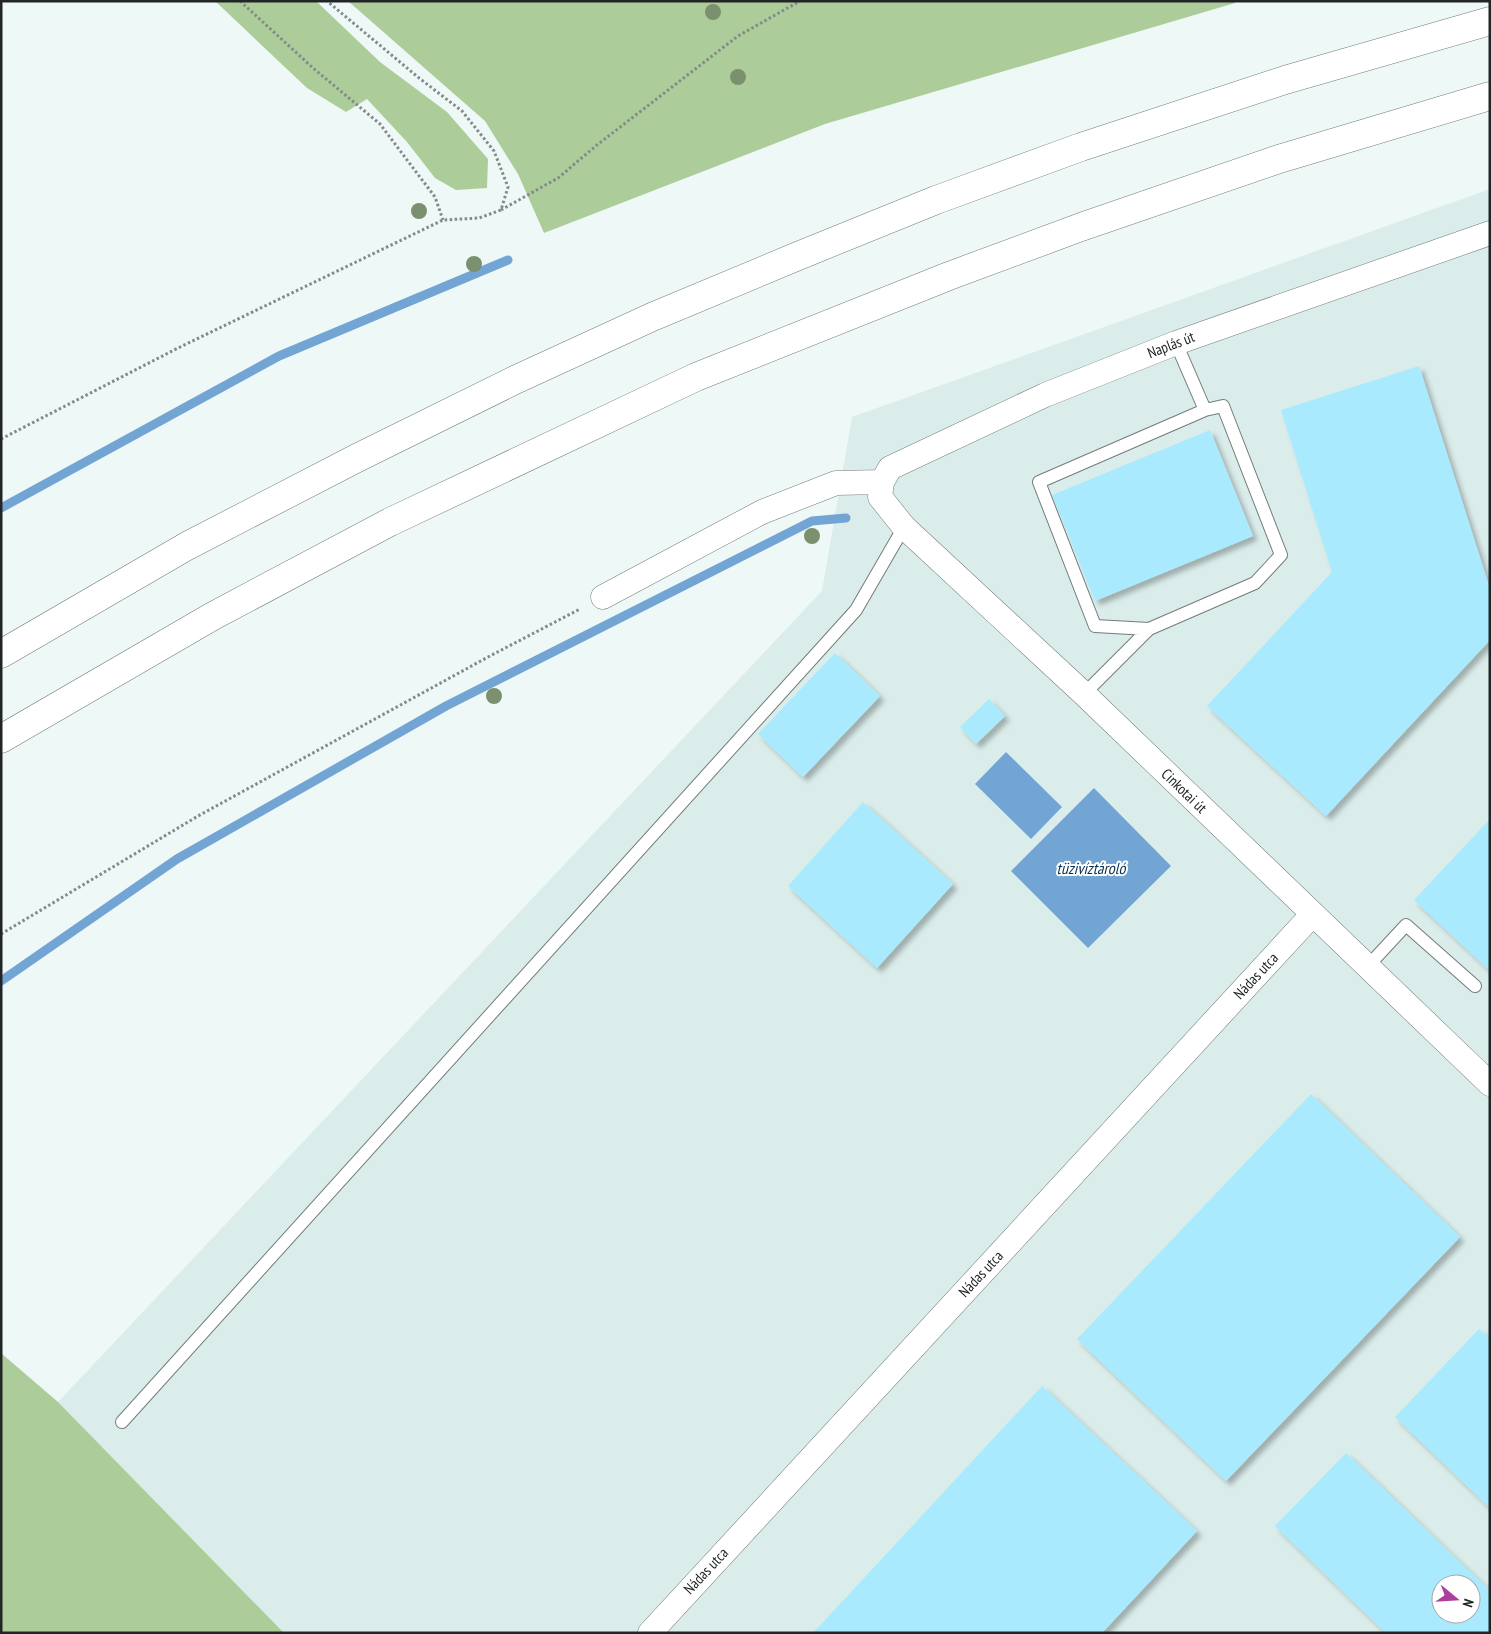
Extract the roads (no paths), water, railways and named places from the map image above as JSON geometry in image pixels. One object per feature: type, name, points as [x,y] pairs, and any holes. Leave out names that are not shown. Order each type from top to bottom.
[{"type":"highway","points":[[1,654],[195,542],[357,458],[517,379],[652,317],[936,200],[1081,147],[1285,80],[1490,21]]},
{"type":"highway","points":[[1,739],[213,616],[382,527],[696,377],[949,276],[1081,227],[1279,159],[1490,96]]},
{"type":"street","name":"Naplás út","points":[[881,489],[890,468],[1045,395],[1176,343],[1490,233]]},
{"type":"street","points":[[603,597],[762,512],[836,483],[881,489]]},
{"type":"street","name":"Cinkotai út","points":[[881,489],[904,527],[1084,694],[1490,1084]]},
{"type":"street","name":"Nádas utca","points":[[650,1633],[1312,915]]},
{"type":"lane","points":[[1176,343],[1205,410]]},
{"type":"lane","points":[[1084,694],[1149,629],[1256,583],[1281,555],[1224,406],[1205,410],[1039,482],[1095,626],[1149,629]]},
{"type":"lane","points":[[122,1422],[856,610],[904,527]]},
{"type":"lane","points":[[1368,966],[1406,925],[1475,986]]},
{"type":"water","name":"tüzivíztároló","points":[[1006,752],[1062,807],[1031,839],[975,784]]},
{"type":"water","name":"tüzivíztároló","points":[[1094,788],[1171,866],[1088,948],[1011,871]]},
{"type":"waterway","points":[[1,508],[279,356],[508,260]]},
{"type":"waterway","points":[[1,981],[177,859],[446,706],[812,521],[846,518]]}]
